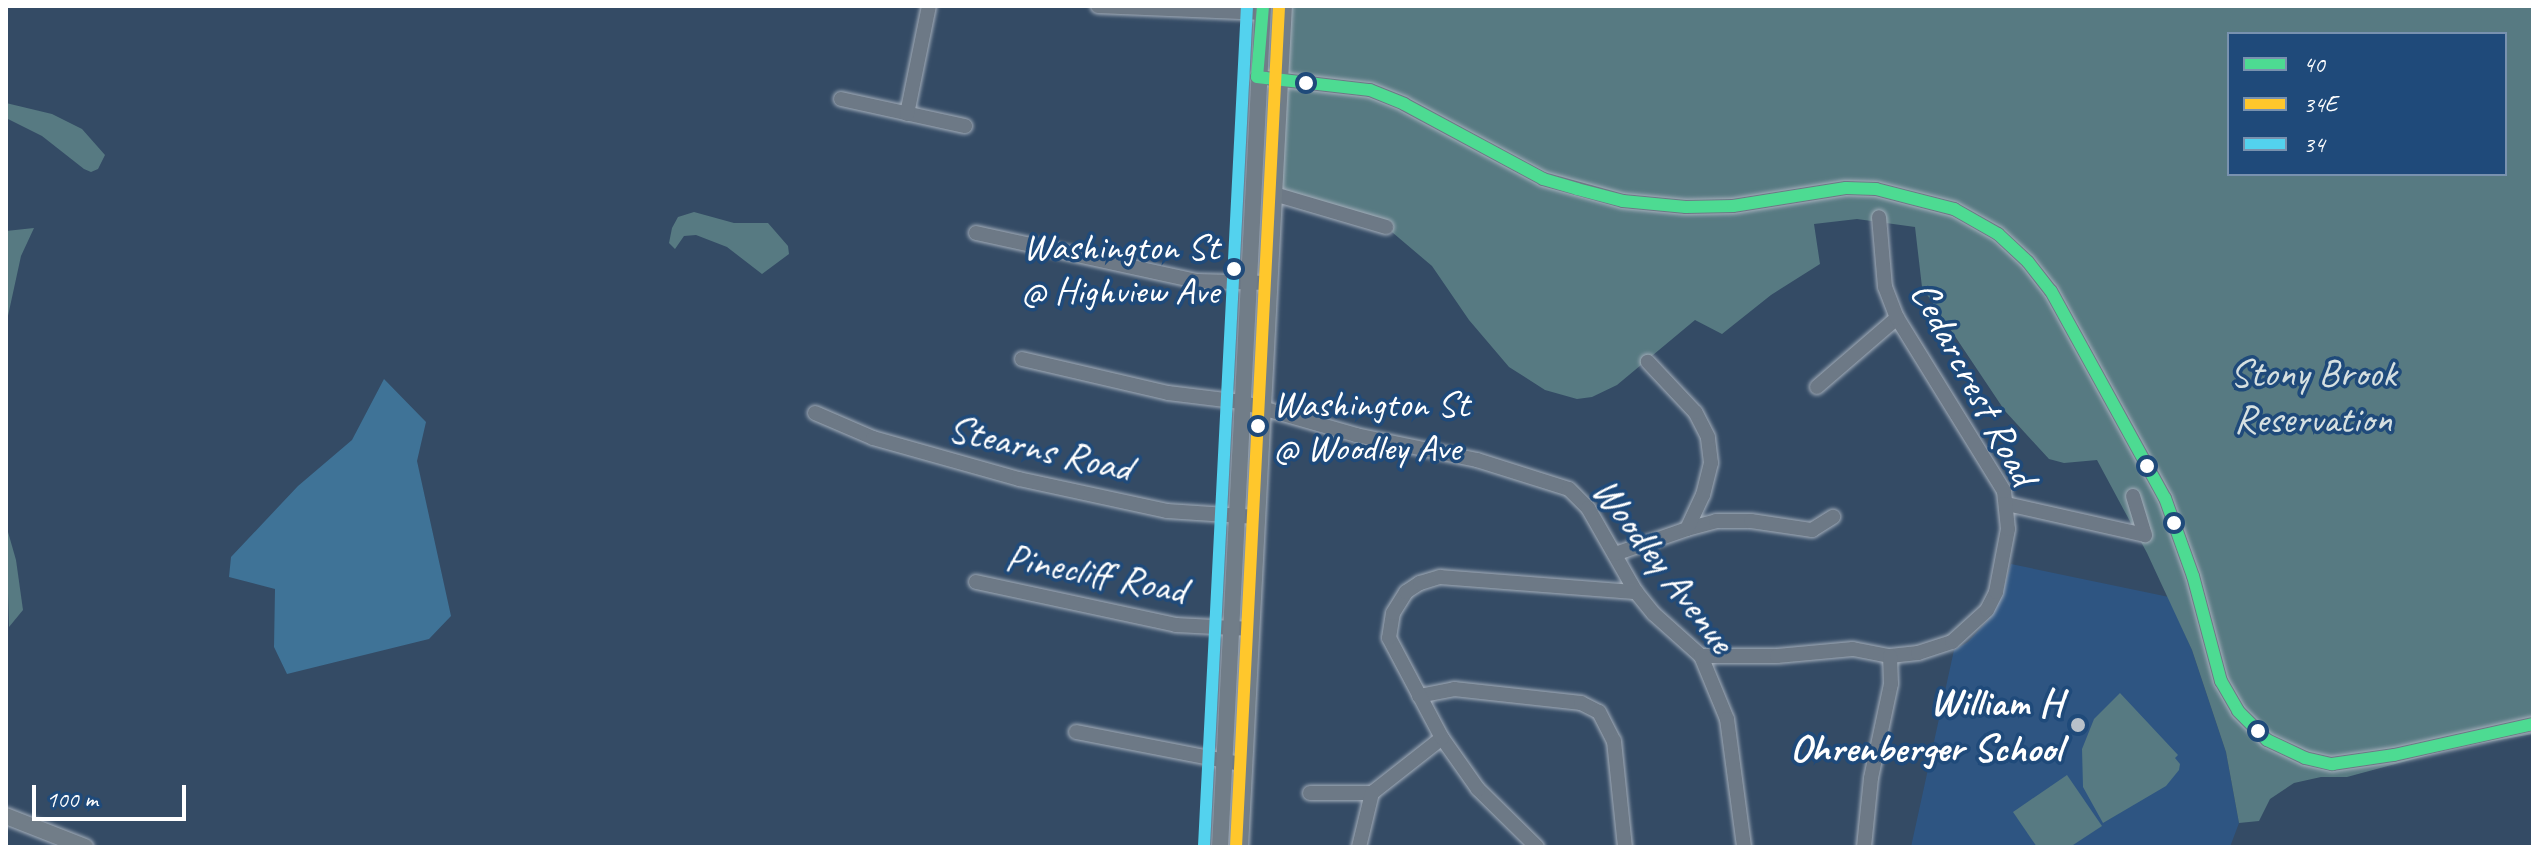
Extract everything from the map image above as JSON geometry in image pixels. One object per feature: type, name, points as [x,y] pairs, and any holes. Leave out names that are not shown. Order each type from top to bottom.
[{"type":"main road","points":[[1240,847],[1284,6]]},
{"type":"main road","points":[[1220,847],[1241,402],[1250,283],[1257,77],[1263,10]]},
{"type":"main road","points":[[6,816],[85,847]]},
{"type":"street","points":[[907,114],[929,6]]},
{"type":"street","points":[[1098,6],[1263,10]]},
{"type":"street","points":[[1257,77],[1370,90],[1404,104],[1543,179],[1623,201],[1686,207],[1733,206],[1846,188],[1876,189],[1954,209],[1998,234],[2028,262],[2051,291],[2165,498],[2193,576],[2221,681],[2238,711],[2267,740],[2305,758],[2332,764],[2394,755],[2533,724]]},
{"type":"street","points":[[841,99],[965,126]]},
{"type":"street","points":[[1274,194],[1386,227]]},
{"type":"street","name":"Cedarcrest Road","points":[[1701,656],[1777,656],[1853,649],[1890,656],[1918,653],[1952,642],[1987,610],[2003,559],[2007,504],[1987,459],[1897,318],[1885,287],[1879,217]]},
{"type":"street","points":[[976,233],[1197,281],[1268,283]]},
{"type":"street","points":[[1817,387],[1897,318]]},
{"type":"street","name":"Woodley Avenue","points":[[1022,359],[1168,393],[1241,402],[1547,479],[1569,489],[1588,508],[1636,592],[1654,614],[1701,656],[1727,719],[1744,847]]},
{"type":"street","points":[[1648,362],[1695,412],[1708,437],[1711,463],[1703,495],[1687,529]]},
{"type":"street","name":"Stearns Road","points":[[815,413],[873,438],[1019,479],[1167,511],[1257,517]]},
{"type":"street","points":[[2007,504],[2145,535],[2133,496]]},
{"type":"street","points":[[1615,554],[1716,521],[1751,521],[1812,530],[1833,517]]},
{"type":"street","points":[[1537,847],[1478,789],[1442,738],[1389,638],[1393,613],[1406,592],[1420,583],[1455,578],[1636,592]]},
{"type":"street","name":"Pinecliff Road","points":[[976,582],[1176,625],[1252,629]]},
{"type":"street","points":[[1864,847],[1871,778],[1891,684],[1890,656]]},
{"type":"street","points":[[1419,696],[1454,689],[1581,703],[1599,712],[1614,741],[1625,847]]},
{"type":"street","points":[[1076,732],[1224,764],[1245,765]]},
{"type":"street","points":[[1310,793],[1372,793],[1442,738]]},
{"type":"street","points":[[1359,847],[1372,793]]},
{"type":"shaded area","points":[[384,379],[426,422],[417,461],[451,616],[429,639],[287,674],[274,647],[275,589],[229,577],[231,557],[298,486],[352,440]]},
{"type":"shaded area","name":"William H Ohrenberger School","points":[[2011,564],[2169,597],[2192,650],[2226,752],[2239,823],[2230,847],[1911,847],[1954,650],[1968,642],[1989,619],[2002,594]]},
{"type":"green space","name":"Stony Brook Reservation","points":[[1289,6],[2533,6],[2533,734],[2458,747],[2347,777],[2321,777],[2294,783],[2270,799],[2259,821],[2239,823],[2226,752],[2192,650],[2147,553],[2097,460],[2064,463],[2049,459],[2005,411],[1922,287],[1915,227],[1857,219],[1814,224],[1820,264],[1771,295],[1722,334],[1695,320],[1617,385],[1592,397],[1577,399],[1545,390],[1509,367],[1469,320],[1432,266],[1386,227],[1274,194]]},
{"type":"green space","points":[[6,103],[52,114],[82,129],[105,155],[98,169],[91,172],[84,169],[42,136],[6,118]]},
{"type":"green space","points":[[694,212],[734,223],[768,223],[788,246],[789,254],[762,274],[727,247],[696,235],[684,236],[675,249],[669,243],[672,228],[678,217]]},
{"type":"green space","points":[[34,228],[21,256],[6,325],[6,231]]},
{"type":"green space","points":[[6,525],[16,560],[23,610],[9,627]]},
{"type":"green space","points":[[2120,693],[2178,755],[2175,758],[2180,764],[2166,786],[2103,823],[2083,787],[2082,749],[2094,719]]},
{"type":"green space","points":[[2067,775],[2102,826],[2070,847],[2037,847],[2013,812]]},
{"type":"transit line","name":"34","points":[[1204,846],[1247,6]]},
{"type":"transit line","name":"40","points":[[1263,6],[1257,77],[1370,90],[1404,104],[1543,179],[1577,189],[1623,201],[1686,207],[1733,206],[1846,188],[1876,189],[1954,209],[1998,234],[2028,262],[2051,291],[2165,498],[2193,576],[2221,681],[2238,711],[2267,740],[2305,758],[2332,764],[2394,755],[2533,724]]},
{"type":"transit line","name":"34E","points":[[1236,847],[1279,7]]},
{"type":"place","name":"Washington St @ Highview Ave","points":[[1234,269]]},
{"type":"place","name":"Washington St @ Woodley Ave","points":[[1258,426]]},
{"type":"place","name":"William H Ohrenberger School","points":[[2078,725]]}]
